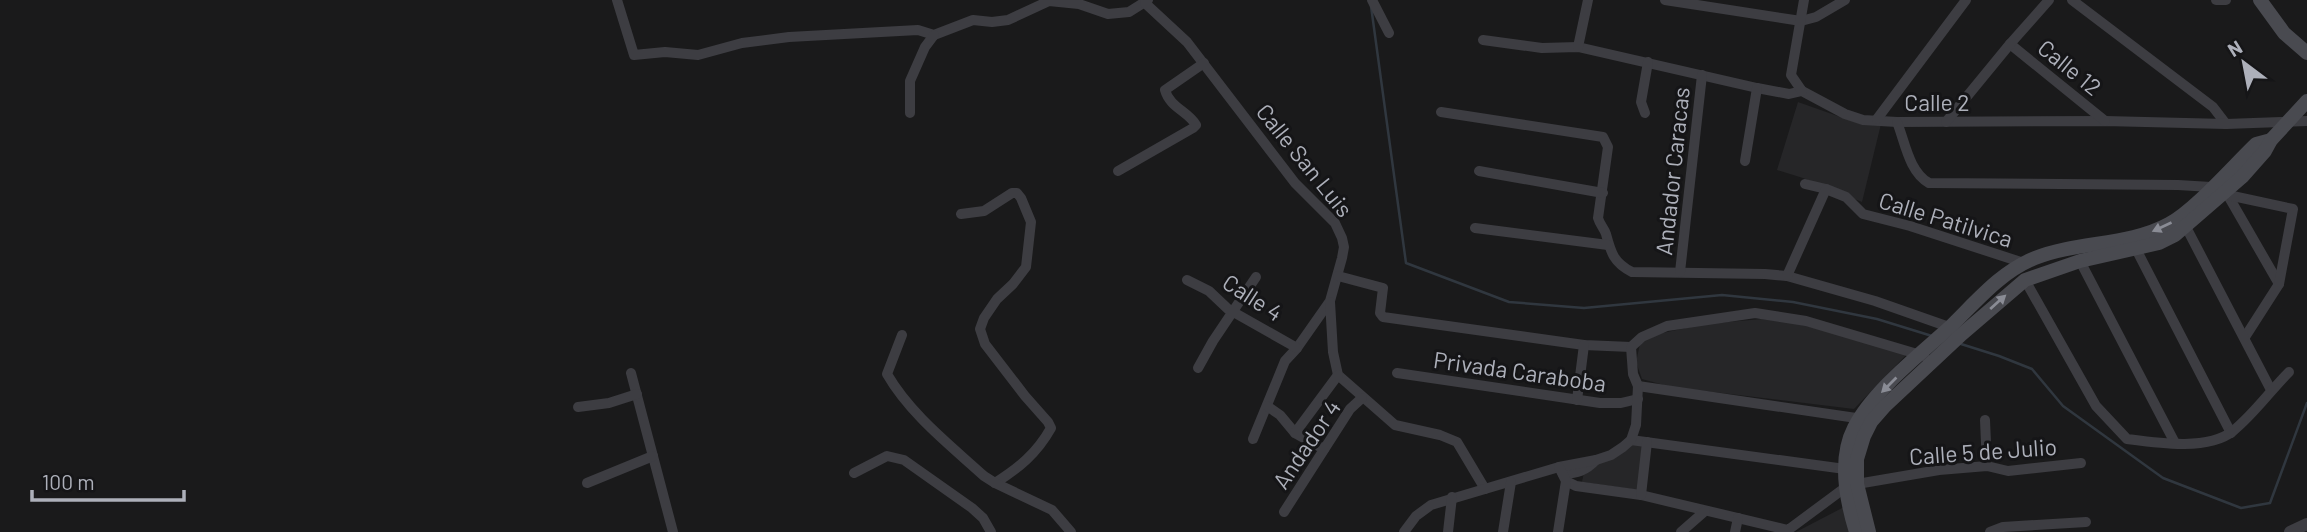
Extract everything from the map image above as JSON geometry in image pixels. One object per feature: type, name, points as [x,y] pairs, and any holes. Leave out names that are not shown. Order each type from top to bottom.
[{"type":"main road","points":[[2260,0],[2284,33],[2307,53]]},
{"type":"main road","points":[[1856,532],[1852,485],[1864,436],[1868,405],[1919,354],[2025,280],[2080,261],[2159,243],[2186,227],[2227,193],[2250,169],[2271,140],[2307,100]]},
{"type":"main road","points":[[1869,532],[1845,469],[1853,429],[1934,360],[1995,282],[2040,256],[2152,232],[2178,218],[2256,144],[2271,140]]},
{"type":"street","points":[[617,0],[634,55],[665,52],[698,55],[742,43],[789,37],[918,30],[934,35]]},
{"type":"street","points":[[1372,0],[1389,33]]},
{"type":"street","points":[[1578,47],[1587,0]]},
{"type":"street","points":[[1665,0],[1801,21],[1816,18],[1844,0]]},
{"type":"street","points":[[1802,91],[1791,75],[1804,0]]},
{"type":"street","points":[[1877,119],[1966,0]]},
{"type":"street","points":[[1946,122],[2049,0]]},
{"type":"street","points":[[2072,0],[2213,107],[2226,124]]},
{"type":"street","points":[[2216,0],[2226,0]]},
{"type":"street","points":[[910,113],[910,81],[925,47],[934,35],[973,20],[1008,20],[1049,1],[1079,4],[1108,15],[1129,12],[1146,2]]},
{"type":"street","name":"Calle San Luis","points":[[1146,2],[1204,63],[1294,183],[1335,223],[1344,247],[1330,301],[1285,361],[1253,439]]},
{"type":"street","name":"Calle 2","points":[[1483,40],[1542,48],[1578,47],[1757,88],[1789,94],[1802,91],[1845,114],[1863,120],[2226,124],[2307,121]]},
{"type":"street","name":"Calle 12","points":[[2010,44],[2105,121]]},
{"type":"street","points":[[1645,113],[1641,102],[1648,62]]},
{"type":"street","points":[[1118,171],[1196,125],[1178,110],[1165,94],[1165,90],[1204,63]]},
{"type":"street","name":"Andador Caracas","points":[[1681,272],[1702,75]]},
{"type":"street","points":[[1745,161],[1757,88]]},
{"type":"street","points":[[1441,111],[1603,137],[1608,146],[1598,218],[1619,265],[1632,272],[1787,276],[1875,301],[1956,330]]},
{"type":"street","points":[[1897,122],[1915,170],[1920,178],[1929,183],[2211,187]]},
{"type":"street","points":[[1479,171],[1603,193]]},
{"type":"street","name":"Calle Patilvica","points":[[1805,184],[1846,197],[1863,214],[1910,226],[2024,263]]},
{"type":"street","points":[[1787,276],[1826,189]]},
{"type":"street","points":[[961,214],[985,211],[1012,193],[1017,193],[1031,222],[1026,267],[997,299],[980,329],[985,344],[1051,428],[1036,452],[1018,470],[995,483]]},
{"type":"street","points":[[2227,193],[2279,284]]},
{"type":"street","points":[[2227,193],[2293,209],[2279,284],[2245,337]]},
{"type":"street","points":[[2186,227],[2271,390]]},
{"type":"street","points":[[1475,229],[1608,245]]},
{"type":"street","points":[[2136,249],[2231,433]]},
{"type":"street","points":[[2080,261],[2175,443]]},
{"type":"street","points":[[1338,276],[1383,288],[1380,316],[1584,345],[1631,347],[1642,337],[1667,326],[1755,313],[1806,321],[1934,360]]},
{"type":"street","points":[[1198,368],[1256,277]]},
{"type":"street","name":"Calle 4","points":[[1187,280],[1209,291],[1233,311],[1297,348]]},
{"type":"street","points":[[2025,280],[2083,385],[2109,422],[2127,439],[2193,444],[2216,440],[2231,433],[2289,372]]},
{"type":"street","points":[[1330,301],[1333,352],[1338,375],[1395,425],[1440,435],[1457,442],[1485,489]]},
{"type":"street","points":[[902,335],[887,374],[895,387],[938,433],[995,483],[1052,510],[1071,532]]},
{"type":"street","points":[[1577,400],[1584,345]]},
{"type":"street","points":[[1404,532],[1416,516],[1431,505],[1511,482],[1563,474],[1611,455],[1631,440],[1636,425],[1639,386],[1633,374],[1631,347]]},
{"type":"street","points":[[631,373],[673,532]]},
{"type":"street","name":"Privada Caraboba","points":[[1397,373],[1577,400],[1621,403],[1638,399]]},
{"type":"street","name":"Andador 4","points":[[1295,433],[1338,375]]},
{"type":"street","points":[[1639,386],[1866,420]]},
{"type":"street","points":[[578,407],[608,403],[637,394]]},
{"type":"street","name":"Andador 4","points":[[1284,512],[1350,410],[1362,398]]},
{"type":"street","points":[[1266,407],[1280,415],[1295,433],[1324,449]]},
{"type":"street","points":[[1985,420],[1987,466]]},
{"type":"street","points":[[1631,440],[1845,469]]},
{"type":"street","points":[[1641,495],[1647,442]]},
{"type":"street","points":[[587,483],[653,456]]},
{"type":"street","points":[[854,473],[887,456],[904,460],[972,508],[991,532]]},
{"type":"street","name":"Calle 5 de Julio","points":[[1852,485],[1939,470],[1987,466],[2008,471],[2081,463]]},
{"type":"street","points":[[1563,474],[1576,486],[1641,495],[1788,531],[1852,485]]},
{"type":"street","points":[[1558,532],[1563,474]]},
{"type":"street","points":[[1503,532],[1511,482]]},
{"type":"street","points":[[1448,532],[1452,498]]},
{"type":"street","points":[[1681,532],[1705,511]]},
{"type":"street","points":[[1735,532],[1738,518]]},
{"type":"street","points":[[1990,532],[2003,527],[2086,522]]},
{"type":"street","points":[[2290,532],[2307,524]]},
{"type":"shaded area","points":[[1798,102],[1863,125],[1881,124],[1862,202],[1777,170]]},
{"type":"shaded area","points":[[1762,319],[1790,322],[1907,354],[1854,409],[1671,387],[1642,379],[1636,362],[1640,344],[1658,334],[1704,324]]},
{"type":"shaded area","points":[[1631,442],[1645,443],[1638,490],[1582,482],[1584,472]]},
{"type":"shaded area","points":[[1844,507],[1852,532],[1796,532]]},
{"type":"waterway","points":[[1371,6],[1406,263],[1509,302],[1584,308],[1722,295],[1793,302],[1877,319],[1932,336]]},
{"type":"waterway","points":[[1961,344],[2032,369],[2063,406],[2163,478],[2241,508],[2270,503],[2307,403]]}]
